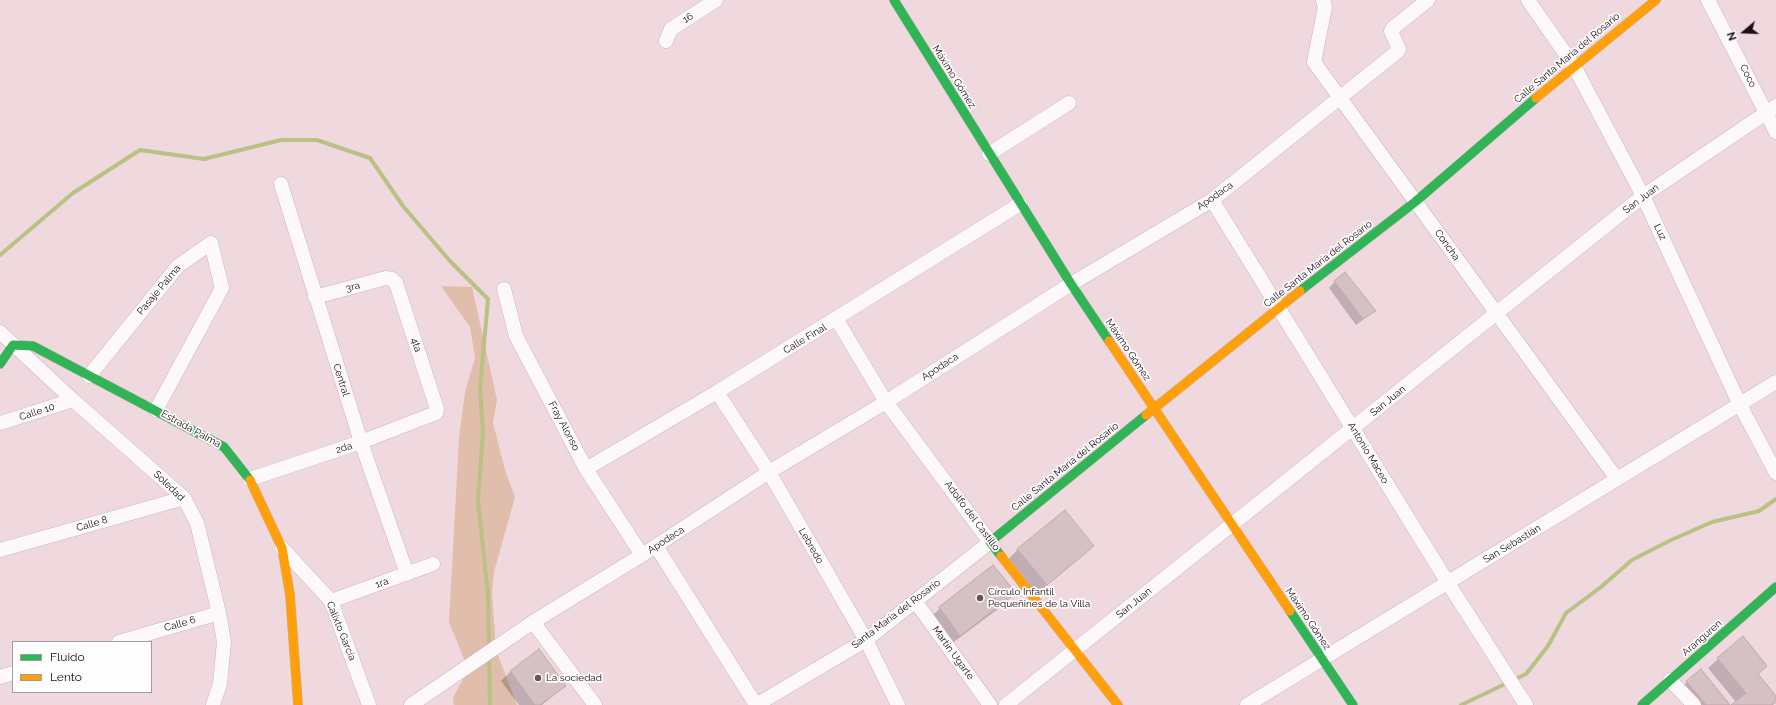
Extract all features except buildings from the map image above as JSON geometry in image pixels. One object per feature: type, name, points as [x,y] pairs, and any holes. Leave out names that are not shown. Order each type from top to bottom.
[{"type":"street","name":"16","points":[[666,41],[671,28],[716,0]]},
{"type":"street","name":"Concha","points":[[1323,0],[1325,7],[1313,60],[1617,479]]},
{"type":"street","name":"Apodaca","points":[[410,705],[533,622],[642,555],[768,472],[886,402],[1071,284],[1212,200],[1398,52],[1399,49],[1391,31],[1428,0]]},
{"type":"street","name":"Luz","points":[[1528,0],[1574,66],[1643,196],[1740,405],[1776,473]]},
{"type":"street","name":"Calle Santa María del Rosario","points":[[990,542],[1278,308],[1416,202],[1574,66],[1656,0]]},
{"type":"street","name":"Coco","points":[[1708,0],[1771,109],[1776,132]]},
{"type":"street","name":"Máximo Gómez","points":[[900,2],[989,154],[1071,284],[1353,705]]},
{"type":"street","points":[[989,154],[1069,103]]},
{"type":"street","name":"San Juan","points":[[1006,705],[1643,196],[1771,109]]},
{"type":"street","name":"Central","points":[[280,184],[361,442],[407,574]]},
{"type":"street","name":"Antonio Maceo","points":[[1212,200],[1448,583],[1526,705]]},
{"type":"street","name":"Calle Final","points":[[586,469],[837,320],[1020,204]]},
{"type":"street","name":"Pasaje Palma","points":[[89,376],[178,266],[211,243],[222,288],[156,410]]},
{"type":"street","name":"3ra","points":[[315,297],[386,278],[392,279]]},
{"type":"street","name":"4ta","points":[[392,279],[396,283],[437,409],[436,413]]},
{"type":"street","name":"Fray Alonso","points":[[504,289],[516,336],[586,469],[642,555]]},
{"type":"street","name":"Adolfo del Castillo","points":[[837,320],[886,402],[990,542],[1118,705]]},
{"type":"street","points":[[0,332],[13,345],[0,364]]},
{"type":"street","name":"Estrada Palma","points":[[13,345],[34,346],[224,447],[250,478],[282,548],[290,595],[298,705]]},
{"type":"street","name":"Soledad","points":[[13,345],[184,498],[197,523],[219,613],[224,642],[220,684],[213,705]]},
{"type":"street","name":"San Sebastián","points":[[1247,705],[1776,382]]},
{"type":"street","name":"Lebredo","points":[[717,392],[768,472],[866,640],[898,705]]},
{"type":"street","name":"Calle 10","points":[[0,424],[73,400]]},
{"type":"street","name":"2da","points":[[250,478],[361,442],[436,413]]},
{"type":"street","name":"Calle 8","points":[[0,550],[184,498]]},
{"type":"street","name":"Santa María del Rosario","points":[[756,705],[866,640],[990,542]]},
{"type":"street","points":[[656,546],[756,705]]},
{"type":"street","name":"Calixto García","points":[[282,548],[331,601],[369,705]]},
{"type":"street","name":"1ra","points":[[331,601],[433,564]]},
{"type":"street","name":"Aranguren","points":[[1642,705],[1776,587]]},
{"type":"street","name":"Martín Ugarte","points":[[915,601],[990,705]]},
{"type":"street","name":"Calle 6","points":[[122,641],[219,613]]},
{"type":"street","points":[[533,622],[595,705]]},
{"type":"street","points":[[0,677],[12,673]]},
{"type":"street","points":[[1670,680],[1694,705]]},
{"type":"shaded area","points":[[441,286],[472,287],[497,400],[493,423],[505,470],[515,497],[494,572],[492,592],[496,650],[517,705],[454,705],[453,698],[468,669],[449,622],[459,439],[465,392],[475,358],[470,327]]},
{"type":"waterway","points":[[0,255],[73,193],[140,150],[204,159],[281,140],[317,140],[370,158],[403,206],[449,260],[488,299],[480,389],[483,432],[478,501],[488,594],[489,648]]},
{"type":"waterway","points":[[1461,705],[1526,674],[1548,646],[1566,613],[1601,587],[1632,560],[1669,541],[1712,522],[1759,511],[1776,499]]},
{"type":"waterway","points":[[489,657],[490,705]]},
{"type":"traffic: fast","points":[[894,0],[1071,284],[1109,341]]},
{"type":"traffic: fast","points":[[1300,291],[1415,202],[1536,98]]},
{"type":"traffic: fast","points":[[0,364],[13,345],[33,346],[224,447],[250,480]]},
{"type":"traffic: fast","points":[[1001,556],[990,542],[1146,415]]},
{"type":"traffic: fast","points":[[1642,705],[1776,587]]},
{"type":"traffic: fast","points":[[1290,611],[1353,705]]},
{"type":"traffic: slow","points":[[1536,98],[1656,0]]},
{"type":"traffic: slow","points":[[1146,415],[1300,291]]},
{"type":"traffic: slow","points":[[1109,341],[1290,611]]},
{"type":"traffic: slow","points":[[250,480],[282,548],[290,595],[298,705]]},
{"type":"traffic: slow","points":[[1001,556],[1118,705]]},
{"type":"place","name":"Círculo Infantil Pequeñines de la Villa","points":[[980,598]]},
{"type":"place","name":"La sociedad","points":[[538,678]]}]
